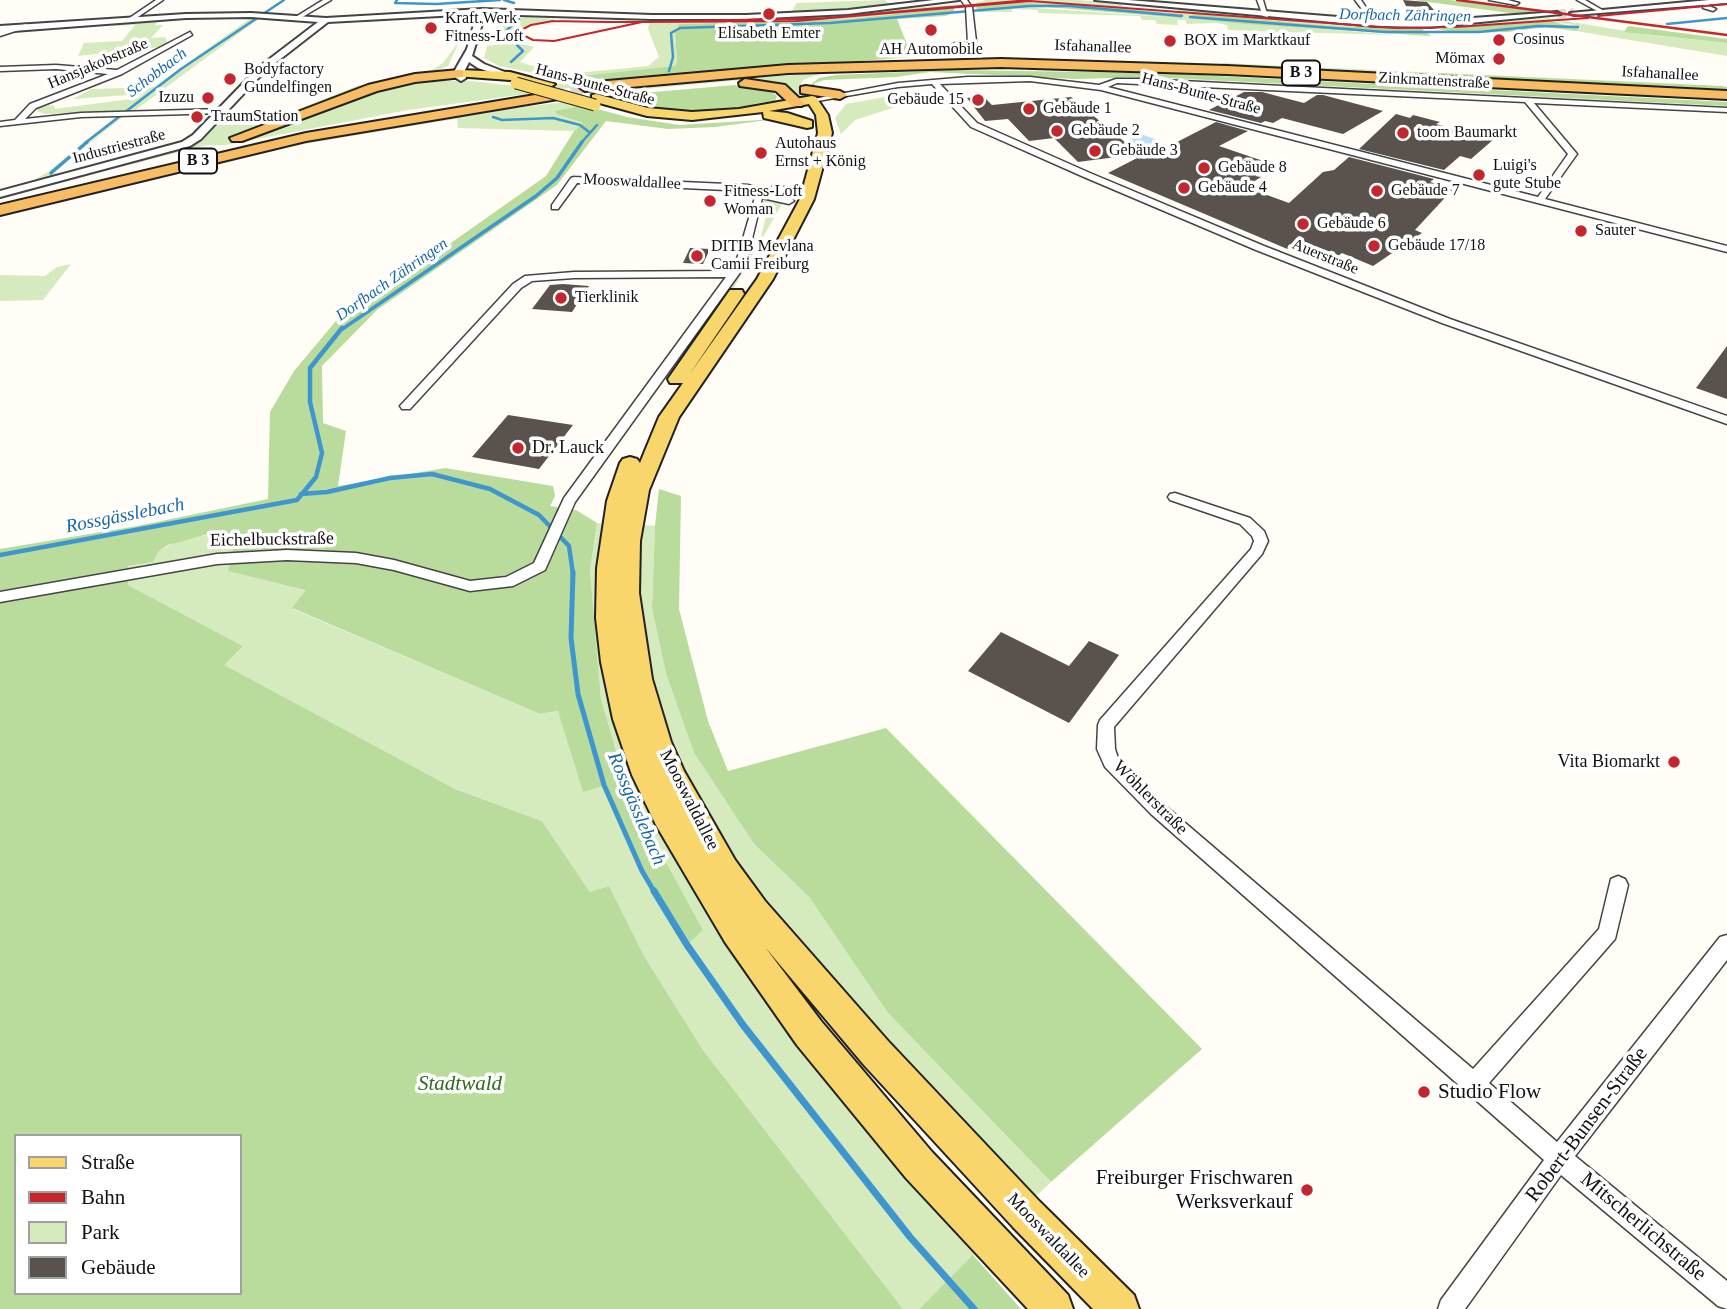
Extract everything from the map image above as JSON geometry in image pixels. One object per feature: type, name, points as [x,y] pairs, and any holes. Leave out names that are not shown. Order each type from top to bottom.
[{"type":"highway","points":[[874,65],[923,57],[953,47]]},
{"type":"highway","name":"Isfahanallee","points":[[599,96],[666,78],[874,65],[1013,63],[1142,66],[1727,97]]},
{"type":"highway","name":"Isfahanallee","points":[[599,96],[695,80],[848,71],[967,68],[1128,70],[1727,97]]},
{"type":"highway","points":[[175,160],[373,88],[466,69]]},
{"type":"highway","points":[[379,100],[383,91],[399,85],[466,69]]},
{"type":"highway","points":[[803,100],[806,84],[810,80],[848,71]]},
{"type":"highway","points":[[571,84],[666,78]]},
{"type":"highway","points":[[599,96],[744,83],[774,85],[803,100]]},
{"type":"highway","points":[[409,106],[534,88]]},
{"type":"highway","points":[[398,120],[534,88]]},
{"type":"highway","name":"B 3","points":[[0,204],[175,160],[534,88]]},
{"type":"highway","points":[[771,111],[803,100],[842,99]]},
{"type":"highway","name":"B 3","points":[[0,210],[230,153],[398,120]]},
{"type":"main road","name":"Hans-Bunte-Straße","points":[[466,69],[534,88],[599,96],[648,112],[692,116],[771,111]]},
{"type":"main road","name":"Mooswaldallee","points":[[803,100],[826,116],[823,149],[810,190],[765,279],[716,354],[669,417],[639,490],[629,541],[627,593],[634,654],[647,708],[673,776],[725,869],[754,911],[876,1054],[1026,1214],[1120,1309]]},
{"type":"main road","points":[[803,100],[807,136]]},
{"type":"main road","points":[[771,111],[787,117],[807,136]]},
{"type":"main road","name":"Mooswaldallee","points":[[807,136],[791,195],[739,290],[662,402],[643,435],[622,489],[612,535],[607,589],[613,662],[626,719],[646,775],[666,817],[711,895],[769,980],[919,1165],[1054,1309]]},
{"type":"street","points":[[130,20],[160,0]]},
{"type":"street","points":[[297,18],[328,0]]},
{"type":"street","points":[[1099,0],[1375,23],[1423,24],[1557,14]]},
{"type":"street","points":[[1260,0],[1266,16]]},
{"type":"street","points":[[1358,0],[1375,23]]},
{"type":"street","points":[[1492,0],[1516,3]]},
{"type":"street","points":[[1580,0],[1601,11]]},
{"type":"street","points":[[1710,6],[1727,1]]},
{"type":"street","points":[[417,16],[486,13],[746,17],[962,5]]},
{"type":"street","points":[[962,5],[973,50],[968,52],[953,47],[962,5]]},
{"type":"street","points":[[1574,13],[1674,6],[1727,7]]},
{"type":"street","points":[[0,29],[130,20],[259,16],[326,20],[486,13]]},
{"type":"street","points":[[486,13],[466,69],[534,88]]},
{"type":"street","points":[[440,15],[460,18],[480,26],[525,14]]},
{"type":"street","name":"Industriestraße","points":[[0,194],[186,144],[197,137],[262,69],[326,20]]},
{"type":"street","name":"Hansjakobstraße","points":[[19,120],[33,106],[119,72],[190,34]]},
{"type":"street","points":[[0,69],[56,67],[119,72]]},
{"type":"street","name":"Hans-Bunte-Straße","points":[[842,99],[934,82],[1021,79],[1101,88],[1727,249]]},
{"type":"street","name":"Zinkmattenstraße","points":[[1101,88],[1116,81],[1140,81],[1727,110]]},
{"type":"street","points":[[1122,92],[1140,81]]},
{"type":"street","name":"Auerstraße","points":[[934,82],[974,125],[1087,176],[1434,316],[1727,420]]},
{"type":"street","points":[[1526,99],[1573,154],[1539,202]]},
{"type":"street","points":[[0,124],[19,120],[128,113],[222,111]]},
{"type":"street","name":"Mooswaldallee","points":[[555,207],[574,180],[748,188],[791,195],[810,190]]},
{"type":"street","points":[[406,406],[517,286],[529,278],[564,275],[734,274],[741,259],[758,196],[764,192]]},
{"type":"street","name":"Eichelbuckstraße","points":[[0,597],[126,572],[217,559],[287,555],[356,558],[394,565],[470,586],[508,582],[540,566],[569,502],[734,274]]},
{"type":"street","name":"Wöhlerstraße","points":[[1175,497],[1244,521],[1259,534],[1261,541],[1257,551],[1106,725],[1106,749],[1111,762],[1157,809],[1559,1158]]},
{"type":"street","points":[[1475,1083],[1608,933],[1618,885]]},
{"type":"street","name":"Robert-Bunsen-Straße","points":[[1450,1309],[1559,1158],[1727,944]]},
{"type":"street","name":"Mitscherlichstraße","points":[[1559,1158],[1727,1297]]},
{"type":"green space","points":[[885,0],[890,5],[791,12],[797,3]]},
{"type":"green space","points":[[986,0],[1077,0],[1117,3],[1122,4],[1122,8],[1043,3],[976,6],[976,3]]},
{"type":"green space","points":[[1414,0],[1450,0],[1537,11],[1517,14]]},
{"type":"green space","points":[[1070,4],[1183,14],[1181,18],[1047,7],[977,9],[976,6]]},
{"type":"green space","points":[[951,5],[954,8],[848,19],[679,24],[675,32],[675,66],[566,83],[614,82],[408,110],[226,145],[207,145],[0,198],[181,150],[197,141],[214,125],[259,125],[357,86],[432,70],[443,63],[460,40],[448,66],[431,73],[433,81],[471,81],[524,87],[563,83],[536,74],[546,70],[567,74],[648,66],[659,57],[648,29],[650,19],[764,18]]},
{"type":"green space","points":[[1021,7],[1181,18],[1172,13],[1180,9],[1422,29],[1331,26],[1194,13],[1196,19],[1398,35],[1248,31],[1228,30],[1227,25],[1217,23],[1187,24],[1185,20],[1177,20],[1178,25],[1157,24],[1155,20],[1142,20],[1140,16],[1038,13],[1038,10],[1012,9],[1012,12],[978,12],[977,9]]},
{"type":"green space","points":[[954,8],[954,13],[945,16],[897,19],[912,57],[565,83],[573,77],[675,66],[675,32],[679,24],[848,19]]},
{"type":"green space","points":[[1193,13],[1331,26],[1422,29],[1431,36],[1246,24],[1196,19],[1192,17]]},
{"type":"green space","points":[[252,17],[260,18],[134,111],[45,114],[37,111],[37,108],[43,106],[54,105],[55,109],[138,98],[142,94],[73,99],[91,89],[154,87]]},
{"type":"green space","points":[[527,17],[557,19],[526,26],[519,32],[521,37],[490,38],[500,21]]},
{"type":"green space","points":[[1551,18],[1551,21],[1493,26],[1437,27]]},
{"type":"green space","points":[[159,19],[155,25],[163,25],[151,38],[165,37],[168,43],[161,47],[78,56],[84,43],[122,41],[135,25],[111,26],[113,23]]},
{"type":"green space","points":[[1551,21],[1580,29],[1576,31],[1545,27],[1508,32],[1457,33],[1438,29]]},
{"type":"green space","points":[[1566,21],[1649,35],[1727,43],[1727,56],[1576,31],[1580,29],[1574,25],[1554,22]]},
{"type":"green space","points":[[1628,26],[1727,39],[1727,43],[1624,32]]},
{"type":"green space","points":[[515,42],[534,47],[520,62],[542,69],[533,73],[499,66],[484,58],[487,46]]},
{"type":"green space","points":[[1223,63],[1440,73],[1444,78],[1223,68]]},
{"type":"green space","points":[[953,70],[1159,73],[1727,102],[1727,106],[1147,77],[1077,79],[930,72],[896,77],[824,80],[815,83],[814,88],[809,86],[819,78],[836,75]]},
{"type":"green space","points":[[823,73],[803,80],[803,95],[797,96],[780,84],[753,79],[557,97],[733,79]]},
{"type":"green space","points":[[1440,73],[1723,86],[1727,87],[1727,92],[1444,78]]},
{"type":"green space","points":[[735,85],[768,89],[777,96],[775,101],[754,104],[753,107],[705,113],[656,109],[617,99],[631,94]]},
{"type":"green space","points":[[918,91],[931,98],[855,120],[841,134],[835,118],[846,104]]},
{"type":"green space","points":[[631,94],[555,111],[556,114],[583,123],[574,131],[458,128],[457,119],[436,122],[275,149],[0,216],[0,213],[309,140],[449,116]]},
{"type":"green space","name":"Stadtwald","points":[[583,105],[627,117],[680,125],[776,119],[715,127],[668,129],[606,121],[557,185],[377,310],[322,366],[323,423],[346,431],[338,486],[445,468],[553,486],[555,496],[550,506],[576,510],[597,523],[590,570],[601,699],[628,792],[703,930],[688,944],[643,870],[606,785],[583,792],[558,711],[540,714],[292,608],[306,590],[228,571],[235,542],[232,534],[226,532],[215,532],[168,545],[159,551],[153,562],[128,566],[128,585],[243,646],[224,665],[455,789],[542,821],[590,892],[609,886],[644,956],[703,1050],[903,1309],[0,1309],[0,549],[137,526],[268,499],[270,412],[294,371],[346,309],[378,281],[401,278],[546,176],[574,131],[583,123],[556,114],[555,111]]},
{"type":"green space","points":[[118,115],[125,115],[52,173],[69,175],[23,186],[48,172]]},
{"type":"green space","points":[[766,199],[783,201],[733,289],[698,338],[695,337],[741,272],[753,237],[761,237],[769,203],[760,203]]},
{"type":"green space","points":[[71,264],[43,300],[0,301],[0,275],[45,276],[57,267]]},
{"type":"green space","points":[[659,489],[681,496],[679,609],[708,721],[728,771],[886,728],[1202,1049],[1051,1182],[888,1013],[809,897],[754,844],[694,753],[666,674],[652,608]]},
{"type":"green space","points":[[597,523],[608,524],[661,823],[981,1248],[919,1309],[903,1309],[703,1050],[644,956],[609,886],[590,892],[542,821],[455,789],[223,665],[243,646],[128,585],[128,566],[153,562],[159,551],[181,539],[226,532],[232,534],[235,542],[307,590],[293,609],[540,714],[559,711],[583,791],[603,785],[641,871],[686,945],[703,930],[628,792],[601,699],[590,570]]},
{"type":"green space","points":[[643,525],[655,526],[652,608],[666,674],[694,753],[754,844],[809,897],[888,1013],[1051,1182],[1035,1197],[875,1025],[777,913],[742,868],[695,792],[678,758],[654,687],[638,586]]},
{"type":"green space","points":[[973,1255],[1021,1309],[919,1309]]},
{"type":"building","points":[[1403,0],[1427,2],[1440,17],[1411,16]]},
{"type":"building","points":[[1244,92],[1262,92],[1304,103],[1317,95],[1323,95],[1383,111],[1343,134],[1282,118],[1273,123],[1261,123],[1209,110]]},
{"type":"building","points":[[983,96],[992,105],[1071,97],[1139,154],[1078,162],[1054,138],[1029,141],[1008,119],[985,121],[967,98]]},
{"type":"building","points":[[1396,114],[1410,118],[1413,115],[1494,139],[1471,159],[1460,156],[1444,170],[1359,149]]},
{"type":"building","points":[[1216,122],[1248,131],[1219,146],[1275,165],[1255,176],[1261,177],[1245,187],[1289,203],[1323,172],[1334,170],[1349,157],[1434,179],[1430,182],[1454,188],[1415,230],[1422,233],[1373,266],[1342,253],[1335,258],[1328,255],[1318,262],[1108,173],[1141,156],[1144,159]]},
{"type":"building","name":"DITIB Mevlana Camii Freiburg","points":[[690,248],[710,249],[703,264],[683,263]]},
{"type":"building","name":"Tierklinik","points":[[550,285],[589,286],[572,312],[532,309]]},
{"type":"building","points":[[1727,346],[1727,399],[1696,388]]},
{"type":"building","name":"Dr. Lauck","points":[[508,415],[573,425],[539,469],[472,457]]},
{"type":"building","points":[[1001,632],[1069,666],[1089,641],[1119,655],[1069,723],[968,671]]},
{"type":"waterway","name":"Schobbach","points":[[85,143],[181,69],[284,0]]},
{"type":"waterway","points":[[397,0],[395,3],[436,4],[500,0]]},
{"type":"waterway","points":[[504,0],[514,3]]},
{"type":"waterway","name":"Dorfbach Zähringen","points":[[669,71],[673,57],[671,33],[680,28],[830,23],[1029,6],[1070,6],[1182,16]]},
{"type":"waterway","name":"Dorfbach Zähringen","points":[[1190,17],[1385,32],[1479,32],[1538,26],[1578,27]]},
{"type":"waterway","name":"Dorfbach Zähringen","points":[[1667,24],[1727,18]]},
{"type":"waterway","points":[[509,36],[507,30],[519,19]]},
{"type":"waterway","points":[[511,62],[523,51],[517,45]]},
{"type":"waterway","points":[[493,117],[502,120],[553,118],[580,125],[589,132]]},
{"type":"waterway","name":"Dorfbach Zähringen","points":[[581,143],[597,125]]},
{"type":"waterway","points":[[1151,143],[1142,145],[1131,141],[1141,137],[1154,142]]},
{"type":"waterway","name":"Schobbach","points":[[51,173],[87,142]]},
{"type":"waterway","name":"Dorfbach Zähringen","points":[[341,330],[536,196],[557,178],[582,142]]},
{"type":"waterway","name":"Dorfbach Zähringen","points":[[302,494],[316,477],[322,453],[310,402],[310,368],[342,328]]},
{"type":"waterway","name":"Rossgässlebach","points":[[302,494],[327,492],[390,478],[432,474],[490,489],[539,515],[569,546],[573,574]]},
{"type":"waterway","name":"Rossgässlebach","points":[[0,555],[297,500],[302,494]]},
{"type":"waterway","name":"Rossgässlebach","points":[[573,574],[571,638],[578,694],[604,785],[642,871],[655,893]]},
{"type":"waterway","name":"Rossgässlebach","points":[[654,891],[687,945],[743,1025],[910,1237],[974,1309]]},
{"type":"tunnel","points":[[1557,14],[1574,13]]},
{"type":"tunnel","points":[[553,96],[597,90]]},
{"type":"tram line","points":[[648,22],[825,18],[1029,0]]},
{"type":"tram line","points":[[648,22],[796,21],[1030,1],[1396,28],[1456,27],[1588,18]]},
{"type":"tram line","points":[[1598,16],[1727,4]]},
{"type":"tram line","points":[[553,21],[642,22],[554,41],[533,40],[521,34],[523,29],[531,25],[553,21]]},
{"type":"tram line","points":[[642,22],[648,22]]},
{"type":"railway","points":[[1457,0],[1727,35]]},
{"type":"place","name":"Elisabeth Emter","points":[[769,14]]},
{"type":"place","name":"Kraft.Werk Fitness-Loft","points":[[431,28]]},
{"type":"place","name":"AH Automobile","points":[[931,30]]},
{"type":"place","name":"Cosinus","points":[[1499,40]]},
{"type":"place","name":"BOX im Marktkauf","points":[[1170,41]]},
{"type":"place","name":"Mömax","points":[[1499,59]]},
{"type":"place","name":"Bodyfactory Gundelfingen","points":[[230,79]]},
{"type":"place","name":"Izuzu","points":[[208,98]]},
{"type":"place","name":"Gebäude 15","points":[[978,100]]},
{"type":"place","name":"Gebäude 1","points":[[1029,109]]},
{"type":"place","name":"TraumStation","points":[[197,117]]},
{"type":"place","name":"Gebäude 2","points":[[1057,131]]},
{"type":"place","name":"toom Baumarkt","points":[[1403,133]]},
{"type":"place","name":"Gebäude 3","points":[[1095,151]]},
{"type":"place","name":"Autohaus Ernst + König","points":[[761,153]]},
{"type":"place","name":"Gebäude 8","points":[[1204,168]]},
{"type":"place","name":"Luigi's gute Stube","points":[[1479,175]]},
{"type":"place","name":"Gebäude 4","points":[[1184,188]]},
{"type":"place","name":"Gebäude 7","points":[[1377,191]]},
{"type":"place","name":"Fitness-Loft Woman","points":[[710,201]]},
{"type":"place","name":"Gebäude 6","points":[[1303,224]]},
{"type":"place","name":"Sauter","points":[[1581,231]]},
{"type":"place","name":"Gebäude 17/18","points":[[1374,246]]},
{"type":"place","name":"DITIB Mevlana Camii Freiburg","points":[[697,256]]},
{"type":"place","name":"Tierklinik","points":[[561,298]]},
{"type":"place","name":"Dr. Lauck","points":[[518,448]]},
{"type":"place","name":"Vita Biomarkt","points":[[1674,762]]},
{"type":"place","name":"Studio Flow","points":[[1424,1092]]},
{"type":"place","name":"Freiburger Frischwaren Werksverkauf","points":[[1307,1190]]}]
